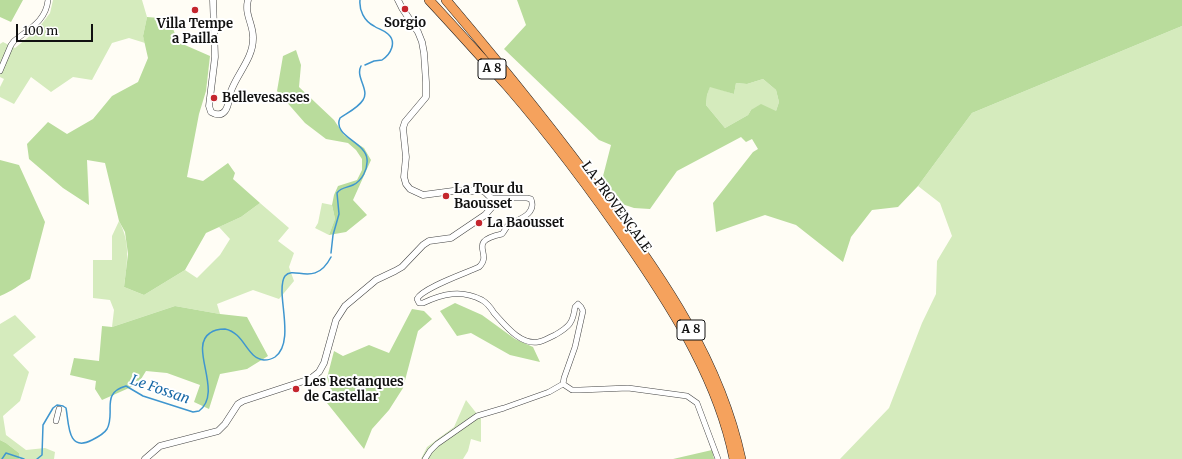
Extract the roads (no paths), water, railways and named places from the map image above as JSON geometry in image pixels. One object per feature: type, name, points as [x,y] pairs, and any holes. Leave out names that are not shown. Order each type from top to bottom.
[{"type":"highway","name":"LA PROVENÇALE","points":[[446,0],[550,133],[660,278],[698,342],[728,413],[741,459]]},
{"type":"highway","name":"LA PROVENÇALE","points":[[431,2],[550,133]]},
{"type":"highway","name":"LA PROVENÇALE","points":[[612,215],[660,290],[696,355],[717,405],[734,459]]},
{"type":"street","points":[[0,71],[11,45],[40,21],[46,11],[48,0]]},
{"type":"street","points":[[213,0],[215,57],[209,106],[211,112],[218,115],[225,111],[231,90],[251,52],[254,40],[246,8],[248,0]]},
{"type":"street","points":[[145,459],[160,446],[218,431],[225,424],[238,404],[243,400],[310,379],[319,372],[324,363],[336,320],[345,306],[376,280],[402,266],[423,245],[429,242],[451,238],[485,215],[492,207],[491,198],[484,191],[476,190],[423,195],[410,189],[406,184],[404,177],[406,151],[403,128],[405,122],[426,97],[426,82],[422,42],[418,32],[398,0]]},
{"type":"street","points":[[491,198],[527,198],[530,199],[532,208],[525,217],[508,225],[502,234],[489,237],[485,240],[482,245],[484,259],[483,264],[432,287],[418,295],[417,299],[419,303],[423,303],[446,294],[457,294],[481,300],[486,303],[507,327],[520,338],[534,343],[540,342],[566,328],[574,318],[575,307],[578,304],[583,311],[575,347],[563,384]]},
{"type":"street","points":[[425,459],[437,444],[477,416],[549,392],[563,384]]},
{"type":"street","points":[[563,384],[572,390],[628,388],[687,396],[697,404],[718,459]]},
{"type":"street","points":[[56,422],[59,409]]},
{"type":"waterway","name":"Le Fossan","points":[[360,0],[361,11],[367,21],[385,31],[391,37],[392,41],[392,48],[388,55],[382,60],[374,61],[365,65]]},
{"type":"waterway","name":"Le Fossan","points":[[331,253],[333,235],[339,214],[337,193],[359,181],[364,174],[367,163],[365,153],[341,130],[339,124],[340,118],[358,105],[365,96],[360,75],[361,66]]},
{"type":"waterway","name":"Le Fossan","points":[[37,459],[42,455],[43,425],[53,408],[57,405],[66,408],[71,434],[74,440],[78,443],[84,443],[92,440],[106,431],[109,423],[110,404],[113,393],[126,386],[143,396],[193,412],[199,411],[206,403],[208,393],[208,382],[203,359],[204,340],[210,333],[225,329],[232,331],[237,335],[253,355],[258,358],[265,360],[275,357],[280,351],[285,336],[282,291],[282,283],[285,276],[289,273],[312,274],[318,272],[325,266],[331,257]]},
{"type":"waterway","name":"Le Fossan","points":[[2,459],[6,453],[24,459]]},
{"type":"place","name":"Sorgio","points":[[405,9]]},
{"type":"place","name":"Villa Tempe a Pailla","points":[[195,10]]},
{"type":"place","name":"Bellevesasses","points":[[214,98]]},
{"type":"place","name":"La Tour du Baousset","points":[[446,196]]},
{"type":"place","name":"La Baousset","points":[[479,223]]},
{"type":"place","name":"Les Restanques de Castellar","points":[[296,389]]}]
